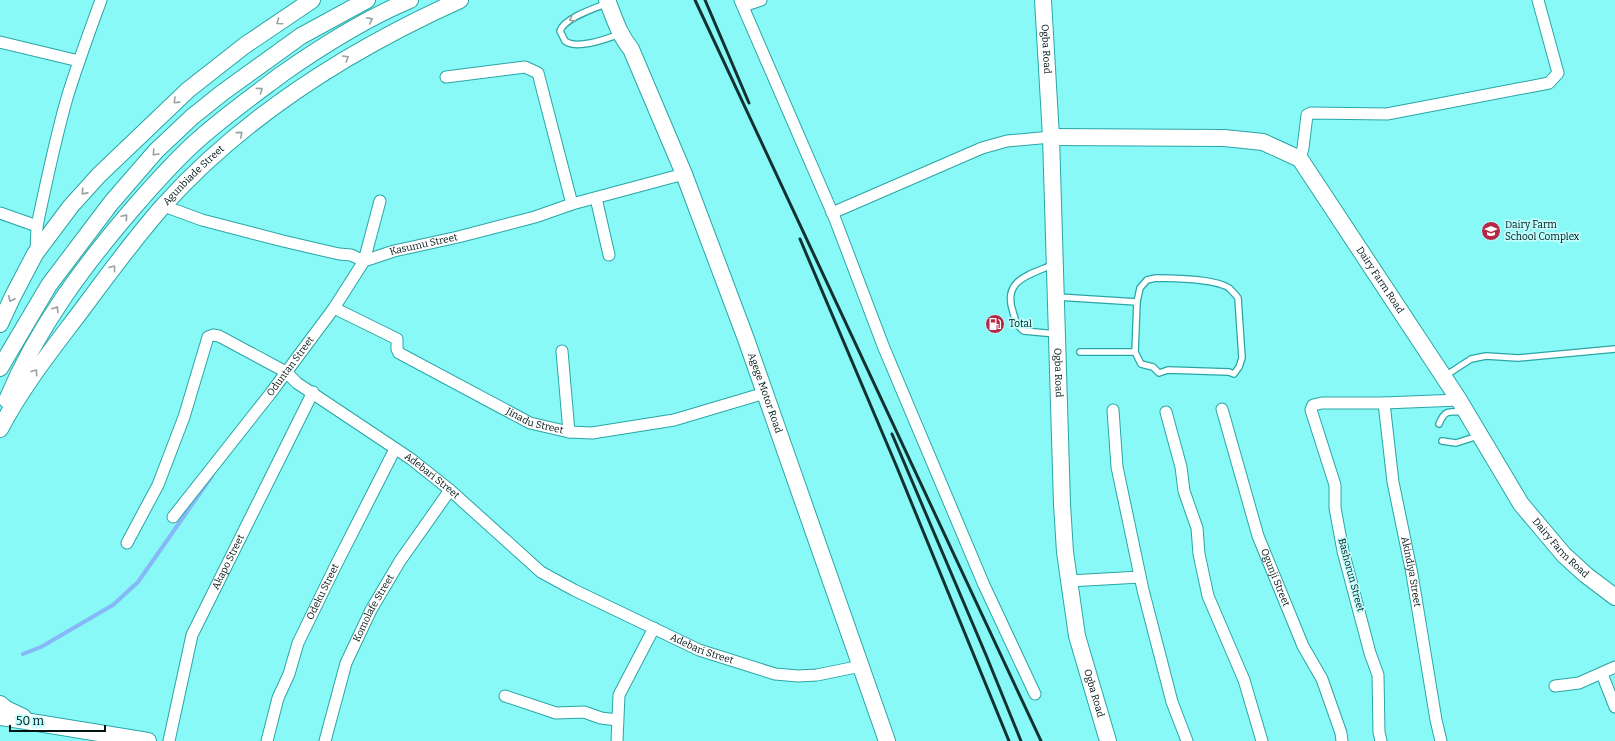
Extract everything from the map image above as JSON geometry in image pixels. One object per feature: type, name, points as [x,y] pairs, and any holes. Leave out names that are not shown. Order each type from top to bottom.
[{"type":"main road","points":[[0,324],[13,296],[36,254],[71,206],[99,175],[188,90],[244,46],[312,0]]},
{"type":"main road","points":[[0,368],[49,285],[111,203],[156,151],[192,117],[252,71],[301,36],[367,0]]},
{"type":"main road","points":[[0,418],[26,360],[75,280],[120,223],[164,172],[236,107],[313,52],[354,28],[410,0]]},
{"type":"main road","name":"Agunbiade Street","points":[[0,430],[14,403],[32,376],[126,251],[164,206],[204,165],[259,118],[301,86],[385,36],[460,0]]},
{"type":"main road","name":"Ogba Road","points":[[1043,0],[1051,137],[1056,334],[1065,552],[1077,636],[1108,741]]},
{"type":"main road","name":"Agege Motor Road","points":[[610,1],[620,34],[631,50],[684,174],[746,339],[886,741]]},
{"type":"main road","name":"Agege Motor Road","points":[[610,1],[631,37],[631,50]]},
{"type":"main road","points":[[1051,137],[1224,138],[1263,142],[1300,159]]},
{"type":"main road","name":"Dairy Farm Road","points":[[1300,159],[1463,406],[1520,504],[1564,555],[1615,598]]},
{"type":"main road","points":[[0,704],[6,709],[40,724]]},
{"type":"main road","points":[[3,720],[40,724],[148,741]]},
{"type":"street","points":[[36,254],[37,226],[50,164],[67,98],[101,0]]},
{"type":"street","points":[[761,0],[742,3],[832,213],[896,377],[984,585],[1034,694]]},
{"type":"street","points":[[1300,159],[1303,148],[1306,115],[1311,113],[1387,114],[1549,83],[1558,73],[1538,0]]},
{"type":"street","points":[[0,42],[79,61]]},
{"type":"street","points":[[446,77],[525,67],[538,73],[572,204]]},
{"type":"street","points":[[832,213],[982,148],[1007,141],[1051,137]]},
{"type":"street","name":"Kasumu Street","points":[[364,261],[394,251],[458,237],[535,217],[572,204],[684,174]]},
{"type":"street","points":[[596,198],[610,255]]},
{"type":"street","name":"Oduntan Street","points":[[174,517],[334,308],[364,261],[380,201]]},
{"type":"street","points":[[164,206],[202,220],[311,248],[351,255],[364,261]]},
{"type":"street","points":[[0,213],[37,226]]},
{"type":"street","name":"Jinadu Street","points":[[334,308],[397,340],[397,349],[399,353],[530,423],[569,432],[592,433],[674,420],[765,394]]},
{"type":"street","name":"Adebari Street","points":[[127,543],[158,485],[184,417],[208,337],[213,335],[219,336],[286,372],[297,382],[411,459],[450,490],[541,572],[574,590],[699,650],[774,674],[798,676],[816,675],[861,666]]},
{"type":"street","points":[[562,352],[569,432]]},
{"type":"street","name":"Akapo Street","points":[[169,741],[192,635],[313,392]]},
{"type":"street","name":"Bashorun Street","points":[[1381,741],[1379,732],[1378,675],[1370,653],[1344,551],[1335,508],[1335,485],[1311,410],[1313,405],[1322,403],[1384,403]]},
{"type":"street","points":[[1384,403],[1463,406]]},
{"type":"street","name":"Akindiya Street","points":[[1384,403],[1393,482],[1412,574],[1436,720],[1441,741]]},
{"type":"street","name":"Ogunji Street","points":[[1222,409],[1258,536],[1303,646],[1322,680],[1341,733],[1342,741]]},
{"type":"street","points":[[1113,410],[1117,467],[1140,577],[1172,702],[1188,741]]},
{"type":"street","points":[[1166,412],[1181,467],[1184,491],[1197,528],[1199,554],[1208,596],[1244,680],[1262,741]]},
{"type":"street","name":"Odeku Street","points":[[267,741],[278,698],[289,674],[298,643],[334,567],[395,449]]},
{"type":"street","name":"Komolafe Street","points":[[325,741],[346,663],[371,610],[400,561],[450,490]]},
{"type":"street","points":[[1069,581],[1140,577]]},
{"type":"street","points":[[617,741],[619,695],[654,628]]},
{"type":"street","points":[[1555,686],[1579,684],[1615,667]]},
{"type":"street","points":[[1602,674],[1615,707]]},
{"type":"street","points":[[505,696],[556,713],[584,712],[601,718],[617,720]]},
{"type":"lane","points":[[610,1],[590,9],[564,23],[560,31],[565,41],[574,45],[605,39],[620,34]]},
{"type":"lane","points":[[1055,264],[1022,278],[1014,284],[1010,293],[1010,305],[1020,328],[1024,331],[1056,334]]},
{"type":"lane","points":[[1156,278],[1171,278],[1215,283],[1229,289],[1238,298],[1242,358],[1239,367],[1234,374],[1229,372],[1168,370],[1159,373],[1153,367],[1141,364],[1135,352],[1137,302],[1140,288],[1147,280],[1156,278]]},
{"type":"lane","points":[[1055,296],[1137,302]]},
{"type":"lane","points":[[1444,378],[1471,359],[1486,356],[1518,358],[1615,349]]},
{"type":"lane","points":[[1080,352],[1135,352]]},
{"type":"lane","points":[[1439,424],[1442,415],[1446,412],[1463,406]]},
{"type":"lane","points":[[1442,441],[1456,443],[1480,435]]},
{"type":"waterway","points":[[23,654],[41,647],[113,605],[138,582],[212,476]]},
{"type":"railway","points":[[695,0],[1041,741]]},
{"type":"railway","points":[[705,0],[749,103]]},
{"type":"railway","points":[[800,239],[896,465],[1009,741]]},
{"type":"railway","points":[[892,434],[1021,741]]},
{"type":"place","name":"Dairy Farm School Complex","points":[[1491,231]]},
{"type":"place","name":"Total","points":[[995,324]]}]
